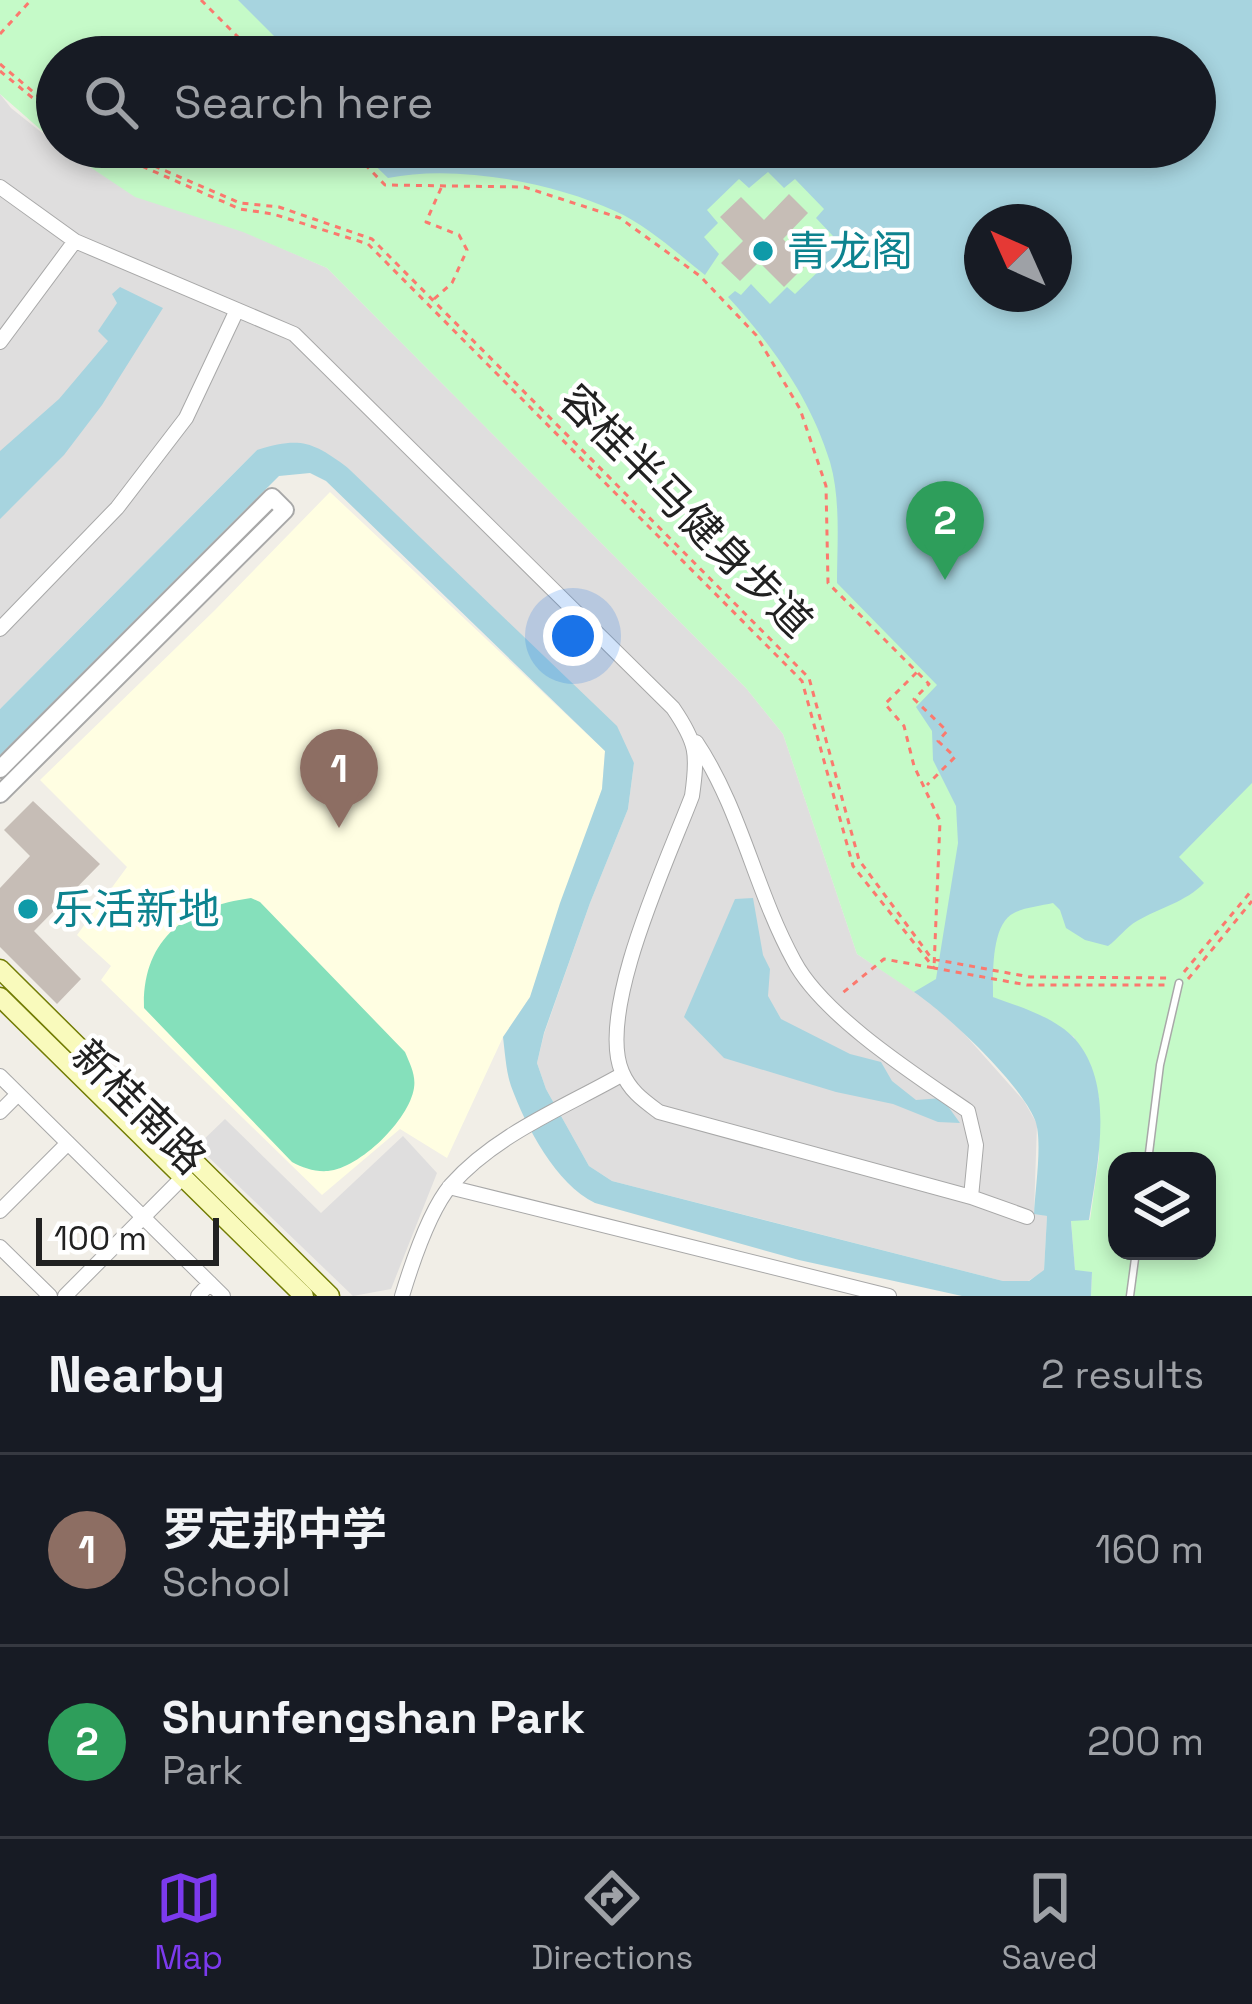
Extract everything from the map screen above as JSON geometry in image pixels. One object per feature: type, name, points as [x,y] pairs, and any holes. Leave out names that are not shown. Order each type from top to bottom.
[{"type":"main road","name":"新桂南路","points":[[0,969],[330,1296]]},
{"type":"main road","points":[[3,1006],[304,1296]]},
{"type":"street","points":[[0,187],[75,241],[294,334],[673,708],[720,778],[767,905],[796,966],[830,1004],[905,1068],[968,1111],[976,1145],[970,1197]]},
{"type":"street","points":[[0,342],[75,241]]},
{"type":"street","points":[[0,629],[117,508],[186,418],[236,312]]},
{"type":"street","points":[[0,769],[272,497],[285,510],[0,794]]},
{"type":"street","points":[[695,740],[692,796],[629,964],[618,1010],[619,1066],[634,1094],[659,1112],[1027,1216]]},
{"type":"street","points":[[402,1296],[413,1259],[449,1187],[503,1140],[623,1074]]},
{"type":"street","points":[[0,1076],[224,1296]]},
{"type":"street","points":[[0,1112],[19,1094]]},
{"type":"street","points":[[1,1209],[68,1143]]},
{"type":"street","points":[[65,1296],[183,1178]]},
{"type":"street","points":[[449,1187],[889,1296]]},
{"type":"street","points":[[0,1247],[50,1296]]},
{"type":"street","points":[[198,1296],[210,1283]]},
{"type":"lane","points":[[1149,1152],[1160,1065],[1179,981]]},
{"type":"lane","points":[[1130,1296],[1135,1260]]},
{"type":"path","points":[[0,34],[31,0]]},
{"type":"path","points":[[201,0],[237,36]]},
{"type":"path","points":[[0,64],[36,96]]},
{"type":"path","points":[[0,71],[36,99]]},
{"type":"path","points":[[146,168],[240,209],[273,214],[368,244],[802,681],[853,866],[934,968]]},
{"type":"path","name":"容桂半马健身步道","points":[[159,168],[240,203],[279,207],[372,239],[809,678],[859,860],[932,959]]},
{"type":"path","points":[[369,168],[386,185],[524,188],[620,218],[700,276],[756,335],[800,409],[826,486],[828,583],[929,684],[914,699],[947,731],[938,741],[955,758],[925,788]]},
{"type":"path","points":[[433,300],[452,283],[466,250],[459,236],[427,222],[443,184]]},
{"type":"path","points":[[916,672],[885,704],[904,726],[914,766],[940,821],[934,968]]},
{"type":"path","points":[[830,1004],[884,958],[1013,982],[1071,986],[1179,981],[1252,890]]},
{"type":"path","points":[[932,959],[1030,977],[1185,982],[1252,901]]},
{"type":"shaded area","points":[[0,94],[36,128],[36,168],[98,168],[327,268],[746,688],[783,734],[857,954],[944,1011],[1024,1101],[1037,1124],[1034,1213],[1047,1216],[1044,1271],[1028,1281],[1003,1281],[612,1181],[589,1166],[546,1089],[537,1063],[590,903],[628,809],[634,763],[348,468],[257,450],[0,709]]},
{"type":"shaded area","points":[[330,492],[605,751],[602,789],[530,997],[503,1037],[447,1158],[400,1129],[322,1195],[101,980],[111,966],[77,935],[127,867],[40,780]]},
{"type":"shaded area","points":[[225,1119],[321,1213],[403,1136],[437,1173],[391,1289],[353,1296],[197,1146]]},
{"type":"green space","points":[[0,0],[1252,0],[1252,1296],[1091,1296],[1092,1272],[1075,1271],[1071,1220],[1090,1220],[1099,1157],[1099,1098],[1074,1037],[992,997],[914,992],[857,954],[783,734],[746,688],[327,268],[243,232],[135,197],[92,168],[1216,168],[1216,36],[36,36],[36,126],[0,94]]},
{"type":"green space","points":[[251,898],[405,1052],[412,1070],[410,1101],[393,1128],[368,1152],[341,1168],[318,1171],[292,1162],[144,1008],[151,963],[172,930],[207,909]]},
{"type":"water","points":[[238,0],[1252,0],[1252,783],[1179,857],[1204,883],[1189,895],[1129,926],[1108,946],[1066,928],[1053,903],[1023,909],[1006,919],[995,950],[993,997],[1067,1031],[1088,1058],[1096,1079],[1099,1151],[1089,1220],[1071,1221],[1075,1270],[1092,1272],[1091,1296],[962,1296],[799,1260],[595,1203],[568,1182],[544,1153],[517,1102],[503,1037],[530,997],[602,789],[605,751],[326,481],[310,473],[279,476],[0,755],[0,709],[257,450],[295,443],[325,452],[348,468],[617,726],[634,763],[628,809],[590,903],[537,1063],[546,1089],[589,1166],[612,1181],[1003,1281],[1029,1281],[1044,1270],[1047,1216],[1034,1214],[1035,1120],[1015,1088],[982,1051],[914,992],[936,979],[958,843],[956,806],[933,760],[932,731],[916,707],[937,685],[837,583],[836,492],[822,439],[788,374],[728,297],[735,291],[741,295],[751,284],[770,304],[787,287],[795,294],[826,264],[816,253],[833,236],[816,218],[824,209],[795,179],[784,188],[768,172],[749,188],[739,179],[707,210],[718,223],[704,237],[719,254],[705,275],[639,224],[590,201],[503,178],[414,174],[388,178],[378,168],[1216,168],[1216,36],[274,36]]},
{"type":"water","points":[[120,287],[163,308],[64,455],[0,519],[0,451],[59,399],[108,341],[98,331],[117,303],[112,294]]},
{"type":"water","points":[[753,898],[770,969],[768,996],[781,1019],[850,1054],[881,1062],[892,1081],[916,1100],[942,1098],[960,1123],[938,1122],[893,1104],[724,1058],[684,1017],[735,899]]},
{"type":"building","name":"青龙阁","points":[[789,194],[808,213],[783,239],[807,264],[784,287],[759,262],[740,281],[721,263],[743,241],[720,217],[741,197],[764,220]]},
{"type":"building","name":"乐活新地","points":[[33,801],[100,864],[34,931],[81,979],[57,1004],[0,947],[0,888],[30,856],[4,830]]},
{"type":"place","name":"青龙阁","points":[[763,251]]},
{"type":"place","name":"Shunfengshan Park","points":[[945,580]]},
{"type":"place","name":"罗定邦中学","points":[[339,828]]},
{"type":"place","name":"乐活新地","points":[[28,909]]}]
